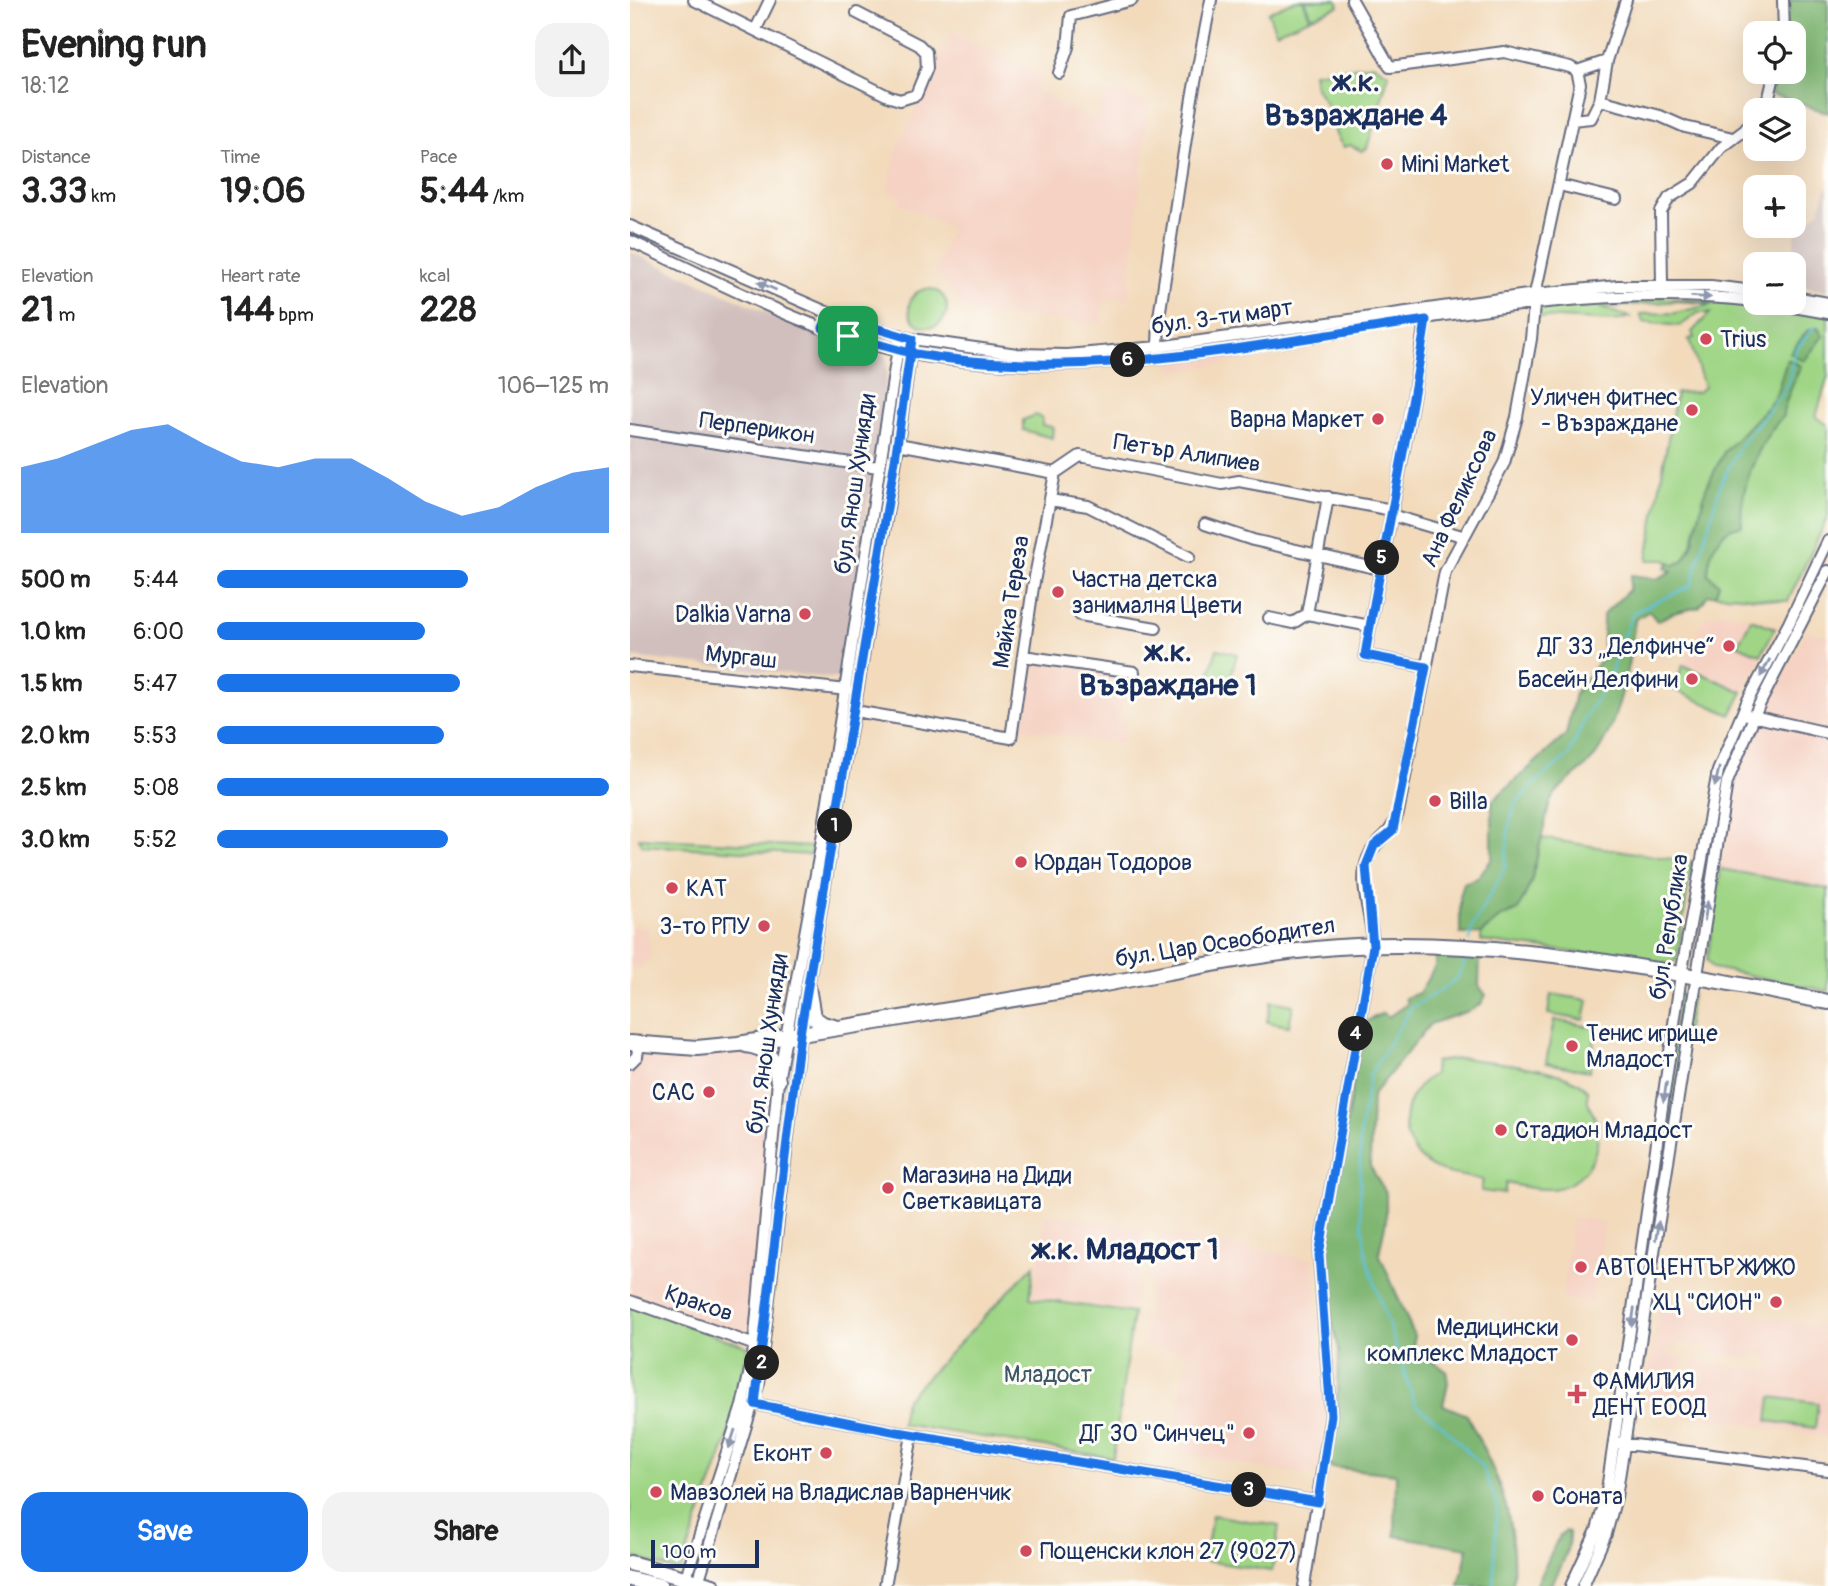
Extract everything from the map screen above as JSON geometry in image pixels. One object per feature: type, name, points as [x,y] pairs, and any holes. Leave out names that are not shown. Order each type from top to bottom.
[{"type":"main road","name":"бул. Цар Освободител","points":[[634,1044],[697,1048],[738,1044],[1279,953],[1373,946],[1480,947],[1590,959],[1828,1002]]},
{"type":"main road","points":[[808,987],[813,1017],[823,1024],[835,1027]]},
{"type":"main road","points":[[738,1044],[760,1047],[767,1051],[776,1065],[778,1080]]},
{"type":"main road","points":[[630,1563],[695,1584]]},
{"type":"main road","points":[[630,1579],[660,1586]]},
{"type":"street","points":[[694,0],[890,97],[900,100],[916,95],[927,68],[926,52],[919,45],[857,13]]},
{"type":"street","points":[[1059,73],[1068,47],[1071,16],[1132,0]]},
{"type":"street","points":[[1158,347],[1159,317],[1192,98],[1211,0]]},
{"type":"street","points":[[1352,0],[1390,67],[1504,52],[1577,71],[1607,61]]},
{"type":"street","points":[[1572,120],[1591,118],[1600,100],[1607,61],[1626,0]]},
{"type":"street","points":[[1783,0],[1784,21]]},
{"type":"street","points":[[755,29],[767,3]]},
{"type":"street","name":"Ана Феликсова","points":[[1304,1586],[1331,1415],[1319,1255],[1373,946],[1366,866],[1374,846],[1393,830],[1446,572],[1462,536],[1507,455],[1529,352],[1535,299],[1580,84],[1577,71]]},
{"type":"street","points":[[1600,100],[1660,116],[1685,127],[1734,138]]},
{"type":"street","points":[[1662,285],[1661,212],[1669,198],[1693,183],[1743,131]]},
{"type":"street","points":[[1559,185],[1616,199]]},
{"type":"street","name":"бул. 3-ти март","points":[[630,226],[829,314],[912,339],[991,351],[1045,355],[1158,347],[1662,285],[1743,290]]},
{"type":"street","name":"бул. 3-ти март","points":[[630,241],[823,328],[910,353],[987,362],[1081,364],[1154,358],[1426,320],[1535,299],[1618,296],[1743,301]]},
{"type":"street","points":[[1806,299],[1828,303]]},
{"type":"street","points":[[1806,309],[1828,313]]},
{"type":"street","points":[[823,328],[829,314]]},
{"type":"street","points":[[1426,320],[1403,463],[1365,655],[1426,667]]},
{"type":"street","name":"бул. Янош Хунияди","points":[[695,1584],[755,1404],[793,1035],[900,335]]},
{"type":"street","name":"бул. Янош Хунияди","points":[[695,1584],[742,1406],[755,1345],[778,1080],[808,987],[898,444],[912,339]]},
{"type":"street","name":"Перперикон","points":[[630,430],[878,467]]},
{"type":"street","points":[[898,444],[1055,473]]},
{"type":"street","name":"Петър Алипиев","points":[[1055,473],[1080,456],[1222,484],[1239,481],[1328,497],[1392,512],[1462,536]]},
{"type":"street","name":"Майка Тереза","points":[[855,711],[1011,738],[1055,473]]},
{"type":"street","points":[[1307,614],[1328,497]]},
{"type":"street","points":[[1050,500],[1088,506],[1189,557]]},
{"type":"street","points":[[1205,524],[1380,569]]},
{"type":"street","name":"бул. Република","points":[[1583,1586],[1612,1515],[1620,1443],[1718,771],[1742,713],[1789,624],[1828,541]]},
{"type":"street","name":"бул. Република","points":[[1688,977],[1727,782],[1754,717],[1828,571]]},
{"type":"street","points":[[1269,618],[1293,623],[1307,614],[1370,626]]},
{"type":"street","points":[[1080,615],[1156,628]]},
{"type":"street","points":[[1023,656],[1134,672]]},
{"type":"street","name":"Мургаш","points":[[630,666],[847,690]]},
{"type":"street","points":[[1742,713],[1828,733]]},
{"type":"street","points":[[630,1063],[637,1056],[634,1044]]},
{"type":"street","name":"Краков","points":[[630,1301],[755,1345]]},
{"type":"street","points":[[755,1404],[912,1435],[1318,1502]]},
{"type":"street","points":[[885,1586],[912,1435]]},
{"type":"street","points":[[1620,1443],[1828,1470]]},
{"type":"street","name":"бул. Република","points":[[1571,1586],[1597,1530],[1620,1443]]},
{"type":"shaded area","points":[[951,32],[1041,75],[1035,90],[1092,120],[1110,90],[1149,103],[1128,300],[1105,298],[1101,324],[969,313],[935,271],[951,228],[899,203],[900,196],[888,190],[898,146]]},
{"type":"shaded area","points":[[1828,184],[1828,291],[1806,286],[1806,252],[1793,252],[1795,238],[1806,238],[1806,222],[1819,211]]},
{"type":"shaded area","points":[[630,252],[809,331],[886,356],[887,373],[841,679],[630,657]]},
{"type":"shaded area","points":[[1260,352],[1261,359],[1173,371],[1171,364]]},
{"type":"shaded area","name":"ДГ 33 „Делфинче“","points":[[1730,612],[1776,626],[1743,692],[1683,665],[1705,616]]},
{"type":"shaded area","points":[[1806,631],[1828,635],[1828,889],[1721,869],[1738,770]]},
{"type":"shaded area","points":[[1026,660],[1126,677],[1118,719],[1126,721],[1122,745],[1014,727]]},
{"type":"shaded area","points":[[647,924],[650,957],[639,970],[630,966],[630,925],[643,929]]},
{"type":"shaded area","points":[[750,1052],[767,1062],[771,1072],[749,1339],[630,1297],[630,1053]]},
{"type":"shaded area","points":[[1045,1214],[1147,1229],[1134,1311],[1033,1296]]},
{"type":"shaded area","points":[[1572,1217],[1604,1222],[1592,1304],[1562,1299]]},
{"type":"shaded area","points":[[1157,1233],[1313,1259],[1326,1414],[1315,1477],[1174,1452],[1187,1353],[1142,1346]]},
{"type":"shaded area","points":[[1660,1301],[1828,1327],[1828,1437],[1644,1409]],"holes":[[[1677,1342],[1709,1346],[1709,1353],[1753,1359],[1754,1353],[1768,1355],[1771,1371],[1694,1361],[1693,1369],[1705,1371],[1704,1379],[1677,1375],[1677,1368],[1683,1368],[1684,1357],[1667,1354],[1668,1346],[1676,1347]]]},
{"type":"green space","points":[[1296,0],[1303,0],[1310,18],[1276,32],[1268,12]]},
{"type":"green space","points":[[1305,0],[1337,0],[1339,6],[1312,17]]},
{"type":"green space","points":[[1781,0],[1828,0],[1828,113],[1806,106],[1806,98],[1783,98],[1771,94],[1773,84],[1806,84],[1806,21],[1782,21]]},
{"type":"green space","points":[[1373,64],[1389,74],[1367,148],[1362,151],[1350,145],[1344,147],[1337,136],[1329,109],[1316,87],[1313,73]]},
{"type":"green space","points":[[928,289],[941,295],[947,308],[941,321],[928,327],[915,321],[909,308],[915,295]]},
{"type":"green space","points":[[1652,297],[1743,303],[1743,315],[1806,315],[1806,311],[1828,315],[1828,376],[1816,417],[1828,425],[1828,517],[1788,601],[1708,595],[1699,607],[1675,565],[1664,560],[1647,560],[1676,393],[1698,392],[1704,387],[1689,339],[1694,338],[1692,332],[1710,313],[1698,313],[1680,326],[1643,322],[1640,314],[1675,313],[1713,304],[1678,301],[1600,308],[1630,317],[1615,321],[1539,317],[1540,309]]},
{"type":"green space","points":[[1818,328],[1823,336],[1804,361],[1790,353],[1808,330]]},
{"type":"green space","points":[[1787,359],[1801,366],[1783,416],[1765,439],[1752,468],[1743,498],[1742,526],[1734,527],[1721,536],[1710,557],[1708,574],[1719,584],[1715,595],[1708,595],[1699,607],[1673,613],[1657,621],[1649,611],[1635,620],[1622,693],[1609,730],[1592,760],[1559,790],[1550,802],[1531,882],[1518,910],[1499,918],[1481,934],[1460,934],[1460,896],[1464,883],[1477,878],[1492,859],[1492,801],[1566,735],[1575,693],[1603,656],[1603,615],[1629,590],[1631,575],[1657,579],[1672,571],[1665,568],[1670,562],[1675,565],[1683,561],[1692,545],[1706,488],[1724,452],[1769,405],[1777,392]]},
{"type":"green space","points":[[1036,415],[1042,419],[1042,425],[1053,427],[1052,438],[1023,430],[1023,420]]},
{"type":"green space","points":[[1751,619],[1775,628],[1761,655],[1738,645]]},
{"type":"green space","points":[[1217,649],[1237,654],[1228,687],[1207,682]]},
{"type":"green space","points":[[1683,665],[1743,692],[1731,715],[1673,689]]},
{"type":"green space","points":[[639,838],[812,847],[810,855],[642,845]]},
{"type":"green space","points":[[1541,838],[1692,862],[1677,959],[1671,964],[1481,941],[1481,934],[1499,918],[1518,910],[1531,882]]},
{"type":"green space","points":[[1721,869],[1828,889],[1828,991],[1713,968],[1707,960]]},
{"type":"green space","points":[[1453,952],[1480,953],[1479,986],[1486,995],[1481,1004],[1471,1010],[1430,1024],[1372,1096],[1370,1166],[1386,1193],[1386,1221],[1379,1253],[1414,1335],[1414,1346],[1446,1371],[1448,1383],[1443,1405],[1467,1415],[1488,1458],[1508,1516],[1512,1537],[1513,1586],[1459,1586],[1468,1548],[1395,1536],[1396,1474],[1329,1467],[1337,1416],[1339,1350],[1331,1318],[1326,1246],[1363,1023],[1383,1013],[1388,1017],[1407,1004],[1405,998],[1419,993],[1435,967],[1436,955]]},
{"type":"green space","name":"Тенис игрище Младост","points":[[1551,994],[1588,1000],[1584,1020],[1548,1014]]},
{"type":"green space","points":[[1679,994],[1692,995],[1628,1424],[1618,1421]]},
{"type":"green space","points":[[1271,1001],[1293,1005],[1289,1026],[1267,1022]]},
{"type":"green space","name":"Тенис игрище Младост","points":[[1554,1020],[1597,1028],[1589,1071],[1546,1063]]},
{"type":"green space","name":"Стадион Младост","points":[[1464,1058],[1548,1071],[1578,1083],[1588,1091],[1598,1137],[1593,1159],[1580,1176],[1571,1183],[1550,1189],[1506,1183],[1504,1194],[1481,1191],[1483,1180],[1441,1171],[1418,1156],[1406,1132],[1408,1106],[1422,1083],[1434,1074],[1435,1062]]},
{"type":"green space","name":"Младост","points":[[1034,1265],[1030,1298],[1133,1313],[1113,1458],[901,1424],[905,1400]]},
{"type":"green space","points":[[630,1305],[748,1347],[735,1417],[680,1572],[630,1556]]},
{"type":"green space","points":[[1771,1397],[1818,1403],[1815,1428],[1768,1421]]},
{"type":"green space","points":[[1212,1515],[1279,1526],[1272,1571],[1205,1561]]},
{"type":"green space","points":[[1565,1531],[1569,1532],[1568,1546],[1557,1574],[1550,1586],[1536,1586],[1559,1536]]},
{"type":"waterway","points":[[1470,941],[1472,927],[1505,868],[1509,826],[1516,803],[1539,779],[1569,755],[1585,718],[1610,677],[1618,647],[1634,612],[1691,586],[1721,483],[1741,444],[1781,395],[1788,383],[1795,350],[1815,326]]},
{"type":"waterway","points":[[1468,954],[1460,974],[1451,984],[1411,1008],[1370,1074],[1360,1134],[1360,1208],[1367,1260],[1415,1404],[1443,1426],[1482,1466],[1497,1504],[1493,1586]]},
{"type":"place","name":"Mini Market","points":[[1387,164]]},
{"type":"place","name":"Trius","points":[[1706,339]]},
{"type":"place","name":"Уличен фитнес - Възраждане","points":[[1692,410]]},
{"type":"place","name":"Варна Маркет","points":[[1378,419]]},
{"type":"place","name":"Частна детска занималня Цвети","points":[[1058,592]]},
{"type":"place","name":"Dalkia Varna","points":[[805,614]]},
{"type":"place","name":"ДГ 33 „Делфинче“","points":[[1729,646]]},
{"type":"place","name":"Басейн Делфини","points":[[1692,679]]},
{"type":"place","name":"Billa","points":[[1435,801]]},
{"type":"place","name":"Юрдан Тодоров","points":[[1021,862]]},
{"type":"place","name":"КАТ","points":[[672,888]]},
{"type":"place","name":"3-то РПУ","points":[[764,926]]},
{"type":"place","name":"Тенис игрище Младост","points":[[1572,1046]]},
{"type":"place","name":"САС","points":[[709,1092]]},
{"type":"place","name":"Стадион Младост","points":[[1501,1130]]},
{"type":"place","name":"Магазина на Диди Светкавицата","points":[[888,1188]]},
{"type":"place","name":"АВТОЦЕНТЪР ЖИЖО","points":[[1581,1267]]},
{"type":"place","name":"ХЦ \"СИОН\"","points":[[1776,1302]]},
{"type":"place","name":"Медицински комплекс Младост","points":[[1572,1340]]},
{"type":"place","name":"ФАМИЛИЯ ДЕНТ ЕООД","points":[[1577,1394]]},
{"type":"place","name":"ДГ 30 \"Синчец\"","points":[[1249,1433]]},
{"type":"place","name":"Еконт","points":[[826,1453]]},
{"type":"place","name":"Мавзолей на Владислав Варненчик","points":[[656,1492]]},
{"type":"place","name":"Соната","points":[[1538,1496]]},
{"type":"place","name":"Пощенски клон 27 (9027)","points":[[1026,1551]]},
{"type":"district","name":"ж.к. Възраждане 4","points":[[1356,98]]},
{"type":"district","name":"ж.к. Възраждане 1","points":[[1168,668]]},
{"type":"district","name":"ж.к. Младост 1","points":[[1125,1249]]},
{"type":"route","points":[[848,336],[823,328],[829,314],[912,339],[910,353],[987,362],[1081,364],[1154,358],[1426,320],[1403,463],[1365,655],[1426,667],[1393,830],[1374,846],[1366,866],[1366,891],[1373,924],[1373,946],[1319,1255],[1331,1415],[1318,1502],[892,1431],[755,1404],[800,1034],[855,711],[910,353],[848,336]]}]
